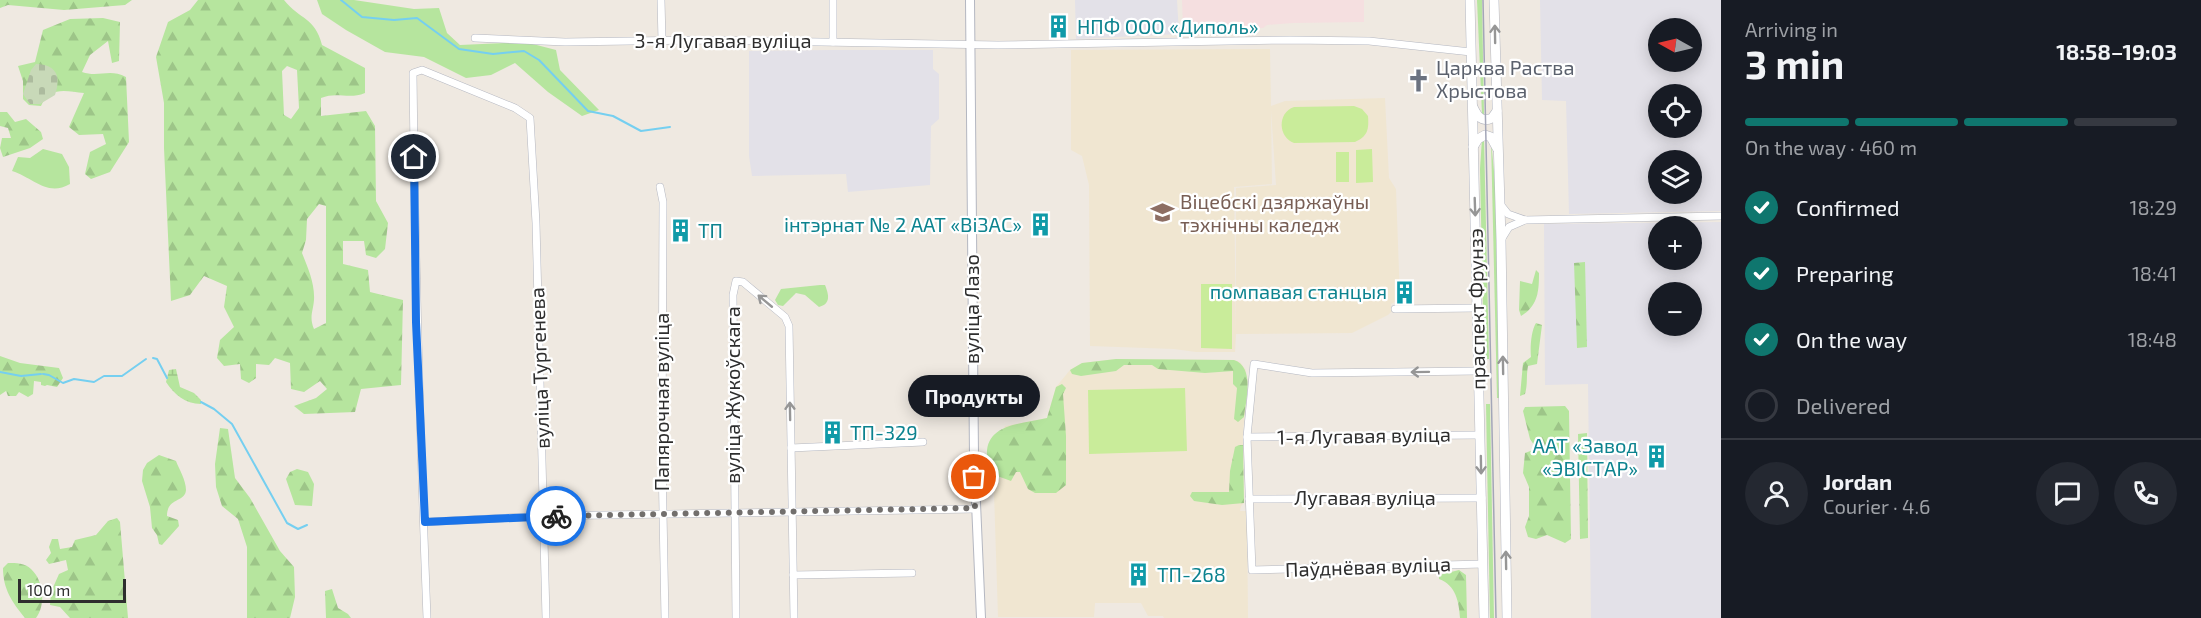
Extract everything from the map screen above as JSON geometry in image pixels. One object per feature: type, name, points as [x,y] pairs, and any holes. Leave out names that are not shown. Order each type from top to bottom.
[{"type":"main road","name":"праспект Фрунзэ","points":[[1470,0],[1484,618]]},
{"type":"main road","name":"праспект Фрунзэ","points":[[1494,0],[1501,240],[1507,618]]},
{"type":"main road","points":[[1472,104],[1479,117],[1485,120],[1492,118],[1497,111]]},
{"type":"main road","points":[[1473,148],[1480,137],[1488,135],[1498,150]]},
{"type":"street","points":[[661,0],[662,41]]},
{"type":"street","points":[[833,0],[833,42]]},
{"type":"street","name":"вуліца Лазо","points":[[970,0],[972,344],[975,508],[981,618]]},
{"type":"street","name":"3-я Лугавая вуліца","points":[[475,38],[565,42],[970,44],[1369,41],[1471,52]]},
{"type":"street","name":"вуліца Тургенева","points":[[425,522],[416,312],[413,73],[422,70],[515,108],[530,118],[536,223],[546,618]]},
{"type":"street","name":"Папярочная вуліца","points":[[660,187],[663,202],[665,618]]},
{"type":"street","points":[[1500,204],[1508,214],[1525,220],[1721,216]]},
{"type":"street","points":[[1501,240],[1509,227],[1525,220]]},
{"type":"street","name":"вуліца Жукоўскага","points":[[736,618],[733,295],[736,281],[742,282],[785,317],[789,326],[791,448]]},
{"type":"street","points":[[1395,309],[1477,308]]},
{"type":"street","points":[[1249,499],[1247,437],[1254,364],[1312,373],[1478,371]]},
{"type":"street","name":"1-я Лугавая вуліца","points":[[1247,437],[1480,435]]},
{"type":"street","points":[[794,618],[791,448],[923,442]]},
{"type":"street","name":"Лугавая вуліца","points":[[1249,499],[1482,498]]},
{"type":"street","name":"Паўднёвая вуліца","points":[[1249,499],[1252,570],[1483,564]]},
{"type":"street","points":[[427,618],[425,522],[543,516],[975,508]]},
{"type":"street","points":[[794,575],[912,573]]},
{"type":"shaded area","points":[[1075,0],[1177,0],[1179,34],[1076,39]]},
{"type":"shaded area","points":[[1182,0],[1364,0],[1364,22],[1293,23],[1267,25],[1263,28],[1183,30]]},
{"type":"shaded area","points":[[1540,0],[1721,0],[1721,211],[1569,214],[1566,101],[1542,100]]},
{"type":"shaded area","name":"Віцебскі дзяржаўны тэхнічны каледж","points":[[1270,49],[1271,106],[1285,101],[1385,98],[1389,178],[1396,189],[1400,299],[1391,304],[1392,311],[1352,333],[1236,334],[1235,352],[1090,346],[1089,185],[1082,156],[1071,150],[1071,50]],"holes":[[[1271,110],[1276,185],[1236,188],[1236,333],[1234,187],[1272,184]]]},
{"type":"shaded area","points":[[933,50],[933,69],[939,74],[939,119],[931,126],[930,185],[848,192],[846,174],[752,176],[749,156],[749,51]]},
{"type":"shaded area","name":"ААТ «Завод «ЭВІСТАР»","points":[[1702,222],[1721,222],[1721,618],[1591,618],[1588,384],[1545,385],[1544,224],[1648,223],[1648,270],[1702,270]]},
{"type":"shaded area","points":[[1116,359],[1234,360],[1240,362],[1246,370],[1247,391],[1243,432],[1244,503],[1240,511],[1247,511],[1248,618],[1148,616],[1141,603],[1095,603],[1094,617],[998,617],[994,492],[989,463],[1005,426],[1047,418],[1056,387],[1070,370],[1082,363]]},
{"type":"green space","points":[[0,0],[132,0],[125,5],[64,10],[8,5],[0,8]]},
{"type":"green space","points":[[198,0],[284,0],[311,24],[322,45],[365,68],[365,93],[321,98],[321,116],[366,111],[375,126],[376,201],[388,223],[385,249],[376,258],[366,255],[364,241],[343,241],[343,264],[368,270],[370,292],[403,300],[401,385],[361,389],[355,412],[304,414],[294,406],[316,398],[327,389],[320,381],[304,392],[291,389],[290,363],[275,358],[269,365],[256,364],[256,378],[249,383],[241,379],[240,364],[224,366],[217,358],[220,340],[234,327],[224,307],[227,286],[204,276],[190,295],[171,301],[164,103],[156,57],[168,22],[190,10]],"holes":[[[287,66],[297,70],[299,108],[291,119],[284,115],[282,71]],[[319,204],[326,206],[326,323],[314,329],[313,288],[302,253],[306,240],[307,219]]]},
{"type":"green space","points":[[317,0],[354,0],[414,9],[439,8],[447,33],[460,45],[525,42],[556,50],[560,70],[599,110],[582,116],[548,92],[515,63],[491,75],[466,78],[424,57],[385,52],[322,14]]},
{"type":"green space","points":[[1477,0],[1482,0],[1484,114],[1482,114]]},
{"type":"green space","points":[[103,18],[120,22],[119,61],[112,63],[108,41],[90,55],[82,72],[88,74],[114,73],[126,77],[129,142],[110,172],[91,179],[85,174],[90,152],[106,144],[103,134],[79,135],[69,127],[84,93],[59,91],[49,95],[41,106],[29,105],[23,99],[23,81],[18,66],[35,62],[43,30],[70,19]]},
{"type":"green space","points":[[36,64],[53,69],[58,82],[55,95],[40,104],[30,104],[23,94],[31,70]]},
{"type":"green space","points":[[1354,106],[1362,109],[1368,116],[1368,128],[1365,135],[1355,142],[1294,143],[1282,131],[1282,119],[1288,110],[1294,107]]},
{"type":"green space","points":[[0,112],[7,112],[15,122],[26,119],[41,132],[43,139],[30,148],[3,157],[0,148],[2,138],[11,138],[8,128],[0,126]]},
{"type":"green space","points":[[1484,137],[1489,359],[1484,359],[1480,169]]},
{"type":"green space","points":[[1491,140],[1496,192],[1500,398],[1497,398]]},
{"type":"green space","points":[[43,149],[62,154],[69,167],[70,184],[62,187],[47,187],[12,171],[18,157],[30,158]]},
{"type":"green space","points":[[1372,149],[1373,182],[1356,183],[1356,150]]},
{"type":"green space","points":[[1336,152],[1349,152],[1349,182],[1336,182]]},
{"type":"green space","points":[[1585,262],[1587,347],[1577,348],[1574,263]]},
{"type":"green space","points":[[1536,270],[1539,273],[1539,286],[1536,298],[1531,308],[1521,316],[1519,310],[1520,281],[1532,284]]},
{"type":"green space","points":[[1201,284],[1232,284],[1232,349],[1201,348]]},
{"type":"green space","points":[[825,285],[828,299],[823,306],[819,307],[805,295],[796,293],[783,306],[778,305],[775,300],[781,289]]},
{"type":"green space","points":[[1536,323],[1542,325],[1537,364],[1528,366],[1525,394],[1520,396],[1523,363],[1531,357],[1531,340]]},
{"type":"green space","points":[[0,356],[20,363],[59,368],[63,378],[57,387],[41,385],[41,382],[34,381],[33,394],[28,397],[19,392],[16,396],[8,396],[6,391],[0,395]]},
{"type":"green space","points":[[1116,359],[1234,360],[1245,369],[1247,377],[1244,417],[1238,422],[1234,419],[1237,388],[1233,384],[1233,371],[1205,373],[1158,369],[1152,365],[1124,365],[1116,371],[1081,376],[1072,374],[1070,370],[1082,363]]},
{"type":"green space","points":[[176,369],[180,387],[194,393],[201,400],[201,404],[180,398],[166,382],[169,370]]},
{"type":"green space","points":[[1062,384],[1066,388],[1063,394],[1066,485],[1056,493],[1035,493],[1028,489],[1020,472],[1016,472],[1011,481],[1000,477],[993,478],[988,471],[987,462],[988,445],[992,437],[1007,427],[1047,418],[1056,387]]},
{"type":"green space","points":[[1185,388],[1187,451],[1089,454],[1088,390]]},
{"type":"green space","points":[[1486,404],[1490,404],[1494,618],[1490,618]]},
{"type":"green space","points":[[1565,406],[1569,411],[1571,539],[1565,543],[1547,535],[1536,539],[1528,537],[1525,527],[1529,516],[1529,487],[1523,473],[1525,453],[1533,450],[1534,445],[1530,439],[1523,411],[1525,407]]},
{"type":"green space","points":[[220,428],[228,429],[235,478],[250,498],[280,551],[294,567],[295,597],[290,618],[247,618],[247,547],[238,519],[222,506],[216,487],[215,464]]},
{"type":"green space","points":[[1587,433],[1588,538],[1580,539],[1578,434]]},
{"type":"green space","points":[[1243,445],[1244,503],[1222,505],[1194,501],[1190,496],[1192,492],[1229,492],[1235,447]]},
{"type":"green space","points":[[159,455],[176,461],[186,486],[183,497],[173,503],[168,510],[167,516],[178,520],[179,526],[162,545],[159,544],[152,528],[150,507],[142,481],[143,470],[147,463]]},
{"type":"green space","points":[[297,469],[308,472],[314,484],[312,506],[295,505],[286,479],[290,472]]},
{"type":"green space","points":[[117,518],[120,522],[128,618],[70,618],[60,607],[50,605],[51,592],[59,574],[68,570],[66,560],[49,564],[46,560],[51,553],[49,547],[52,539],[58,539],[60,549],[72,547],[75,540],[96,535],[108,521]]},
{"type":"green space","points":[[8,563],[26,566],[39,580],[42,600],[36,618],[25,618],[9,595],[3,568]]},
{"type":"green space","points":[[1459,570],[1466,575],[1467,618],[1460,618],[1453,590],[1439,579],[1439,575]]},
{"type":"green space","points":[[332,589],[338,608],[351,618],[326,618],[325,591]]},
{"type":"waterway","points":[[341,0],[362,17],[394,20],[417,18],[459,49],[493,54],[524,51],[539,60],[588,111],[613,116],[641,131],[670,127]]},
{"type":"waterway","points":[[153,358],[157,359],[167,378]]},
{"type":"waterway","points":[[43,374],[63,383],[74,379],[94,382],[104,376],[122,376],[146,359]]},
{"type":"waterway","points":[[0,372],[21,376],[41,374]]},
{"type":"waterway","points":[[201,402],[214,409],[232,424],[287,523],[298,529],[307,525]]},
{"type":"tram line","points":[[1483,0],[1496,618]]},
{"type":"way so far","points":[[556,516],[975,508],[974,477]]},
{"type":"place","name":"НПФ ООО «Диполь»","points":[[1059,27]]},
{"type":"place","name":"Царква Раства Хрыстова","points":[[1418,80]]},
{"type":"place","name":"Віцебскі дзяржаўны тэхнічны каледж","points":[[1162,213]]},
{"type":"place","name":"інтэрнат № 2 ААТ «ВіЗАС»","points":[[1040,225]]},
{"type":"place","name":"ТП","points":[[680,231]]},
{"type":"place","name":"помпавая станцыя","points":[[1405,292]]},
{"type":"place","name":"ТП-329","points":[[832,433]]},
{"type":"place","name":"ААТ «Завод «ЭВІСТАР»","points":[[1656,457]]},
{"type":"place","name":"Продукты","points":[[974,477]]},
{"type":"place","name":"ТП-268","points":[[1139,575]]},
{"type":"route","points":[[414,157],[416,322],[425,522],[556,516]]}]
